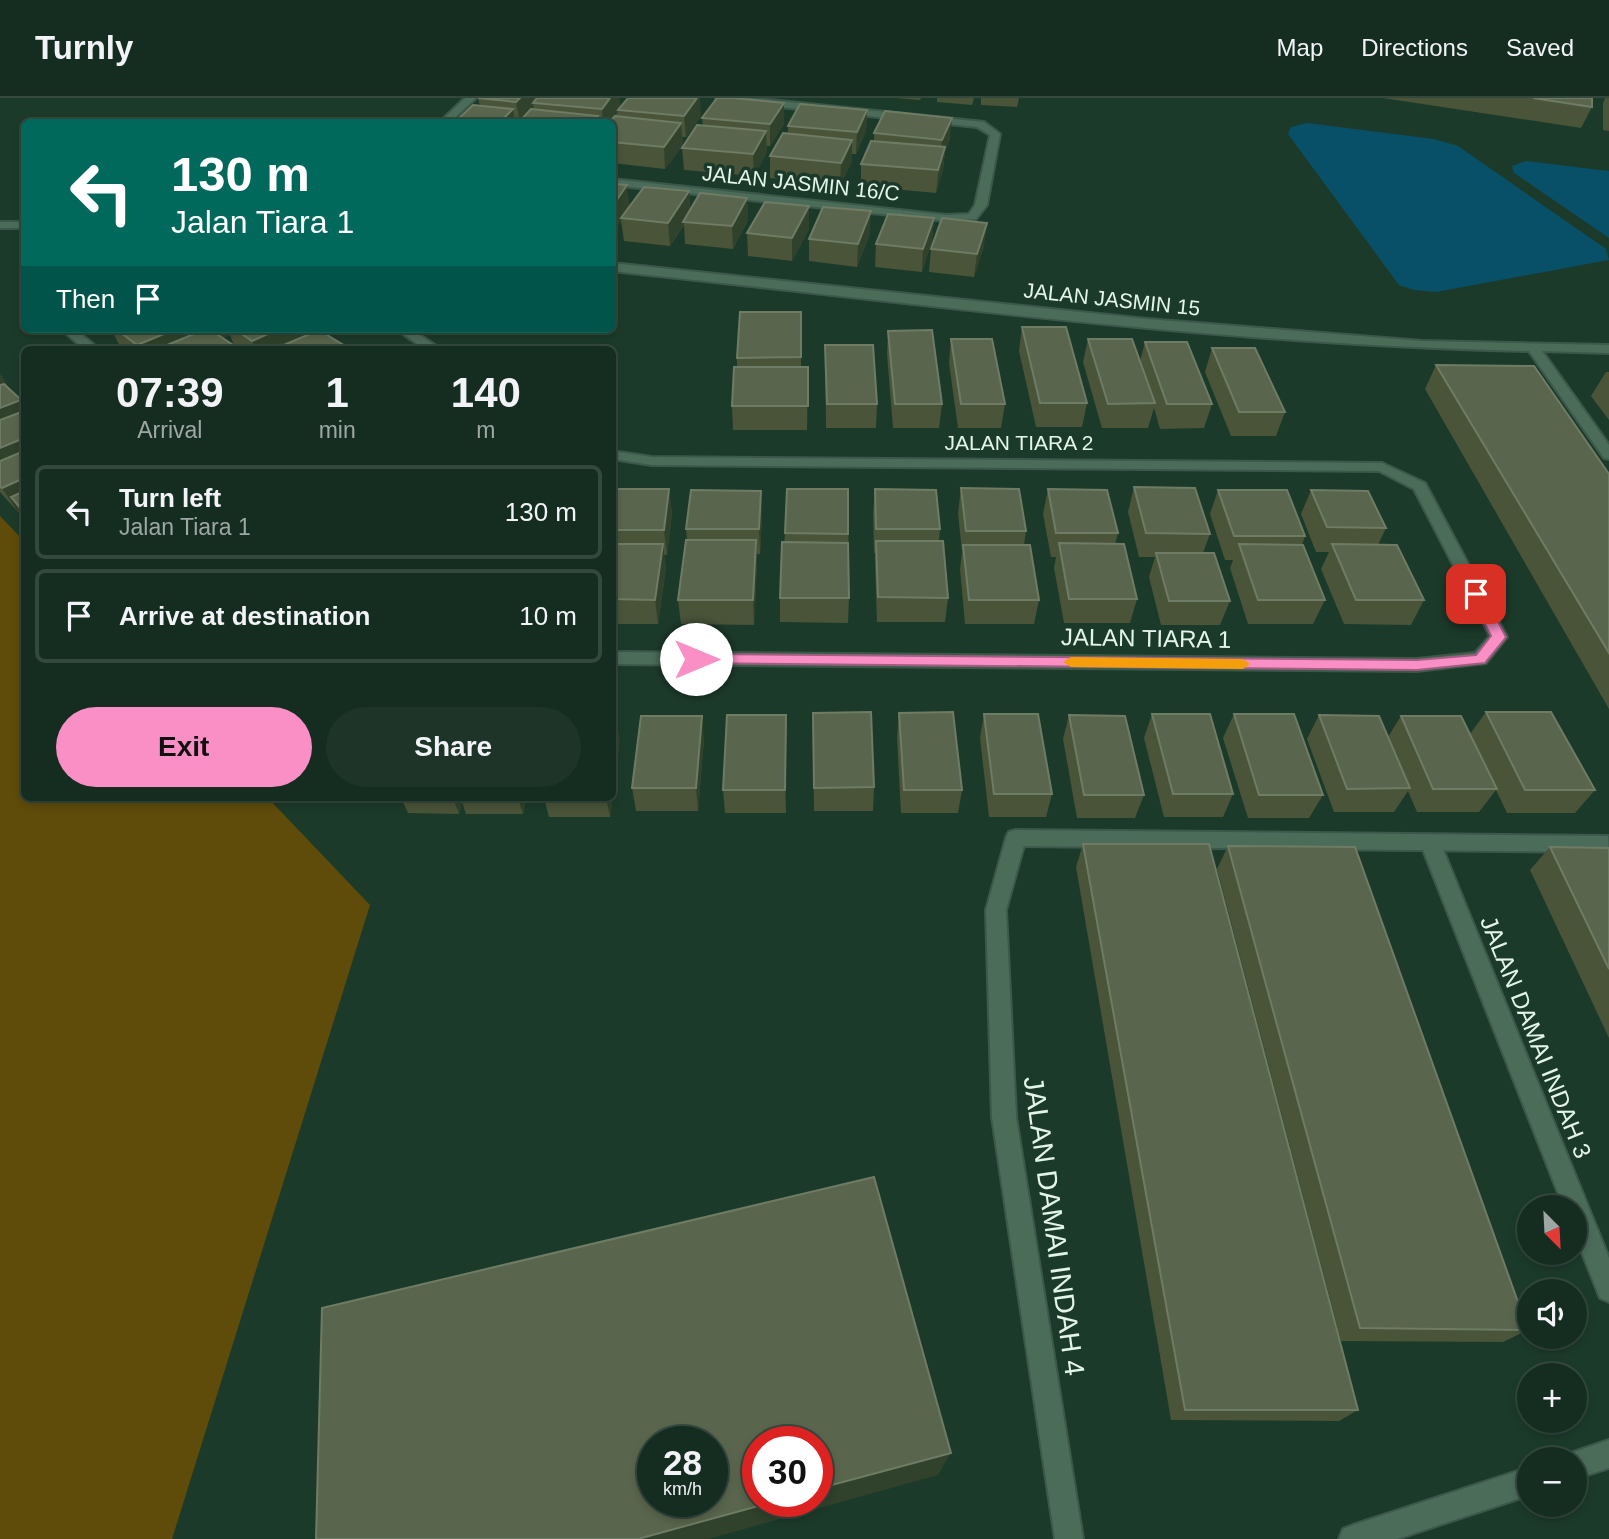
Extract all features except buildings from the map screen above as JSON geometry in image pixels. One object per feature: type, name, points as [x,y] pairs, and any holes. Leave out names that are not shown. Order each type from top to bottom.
[{"type":"street","points":[[447,119],[471,98]]},
{"type":"street","name":"JALAN JASMIN 16/C","points":[[616,182],[946,218],[972,217],[981,205],[995,134],[980,124],[721,98]]},
{"type":"street","points":[[0,225],[21,225]]},
{"type":"street","name":"JALAN JASMIN 15","points":[[616,267],[1147,323],[1422,345],[1609,349]]},
{"type":"street","points":[[73,333],[88,346]]},
{"type":"street","points":[[408,333],[429,346]]},
{"type":"street","points":[[1533,348],[1609,455]]},
{"type":"street","name":"JALAN TIARA 2","points":[[616,455],[652,461],[1348,465],[1382,467],[1420,486]]},
{"type":"street","name":"JALAN TIARA 1","points":[[616,658],[1417,665],[1480,659],[1499,637],[1420,486]]},
{"type":"street","name":"JALAN DAMAI INDAH 4","points":[[1069,1539],[1003,1117],[996,910],[1016,838],[1430,842]]},
{"type":"street","points":[[1430,842],[1608,844]]},
{"type":"street","name":"JALAN DAMAI INDAH 3","points":[[1430,842],[1609,1289]]},
{"type":"street","points":[[1587,1461],[1609,1454]]},
{"type":"street","points":[[1353,1539],[1517,1485]]},
{"type":"shaded area","points":[[0,516],[21,538],[21,801],[271,801],[370,905],[172,1539],[0,1539]]},
{"type":"water","points":[[1307,123],[1434,139],[1458,146],[1606,249],[1609,260],[1436,292],[1414,290],[1399,285],[1288,134],[1291,127]]},
{"type":"water","points":[[1526,161],[1609,171],[1609,238],[1514,173],[1512,166]]},
{"type":"slow traffic","points":[[1071,662],[1243,664]]},
{"type":"route","points":[[696,659],[1417,665],[1480,659],[1499,637],[1476,594]]}]
